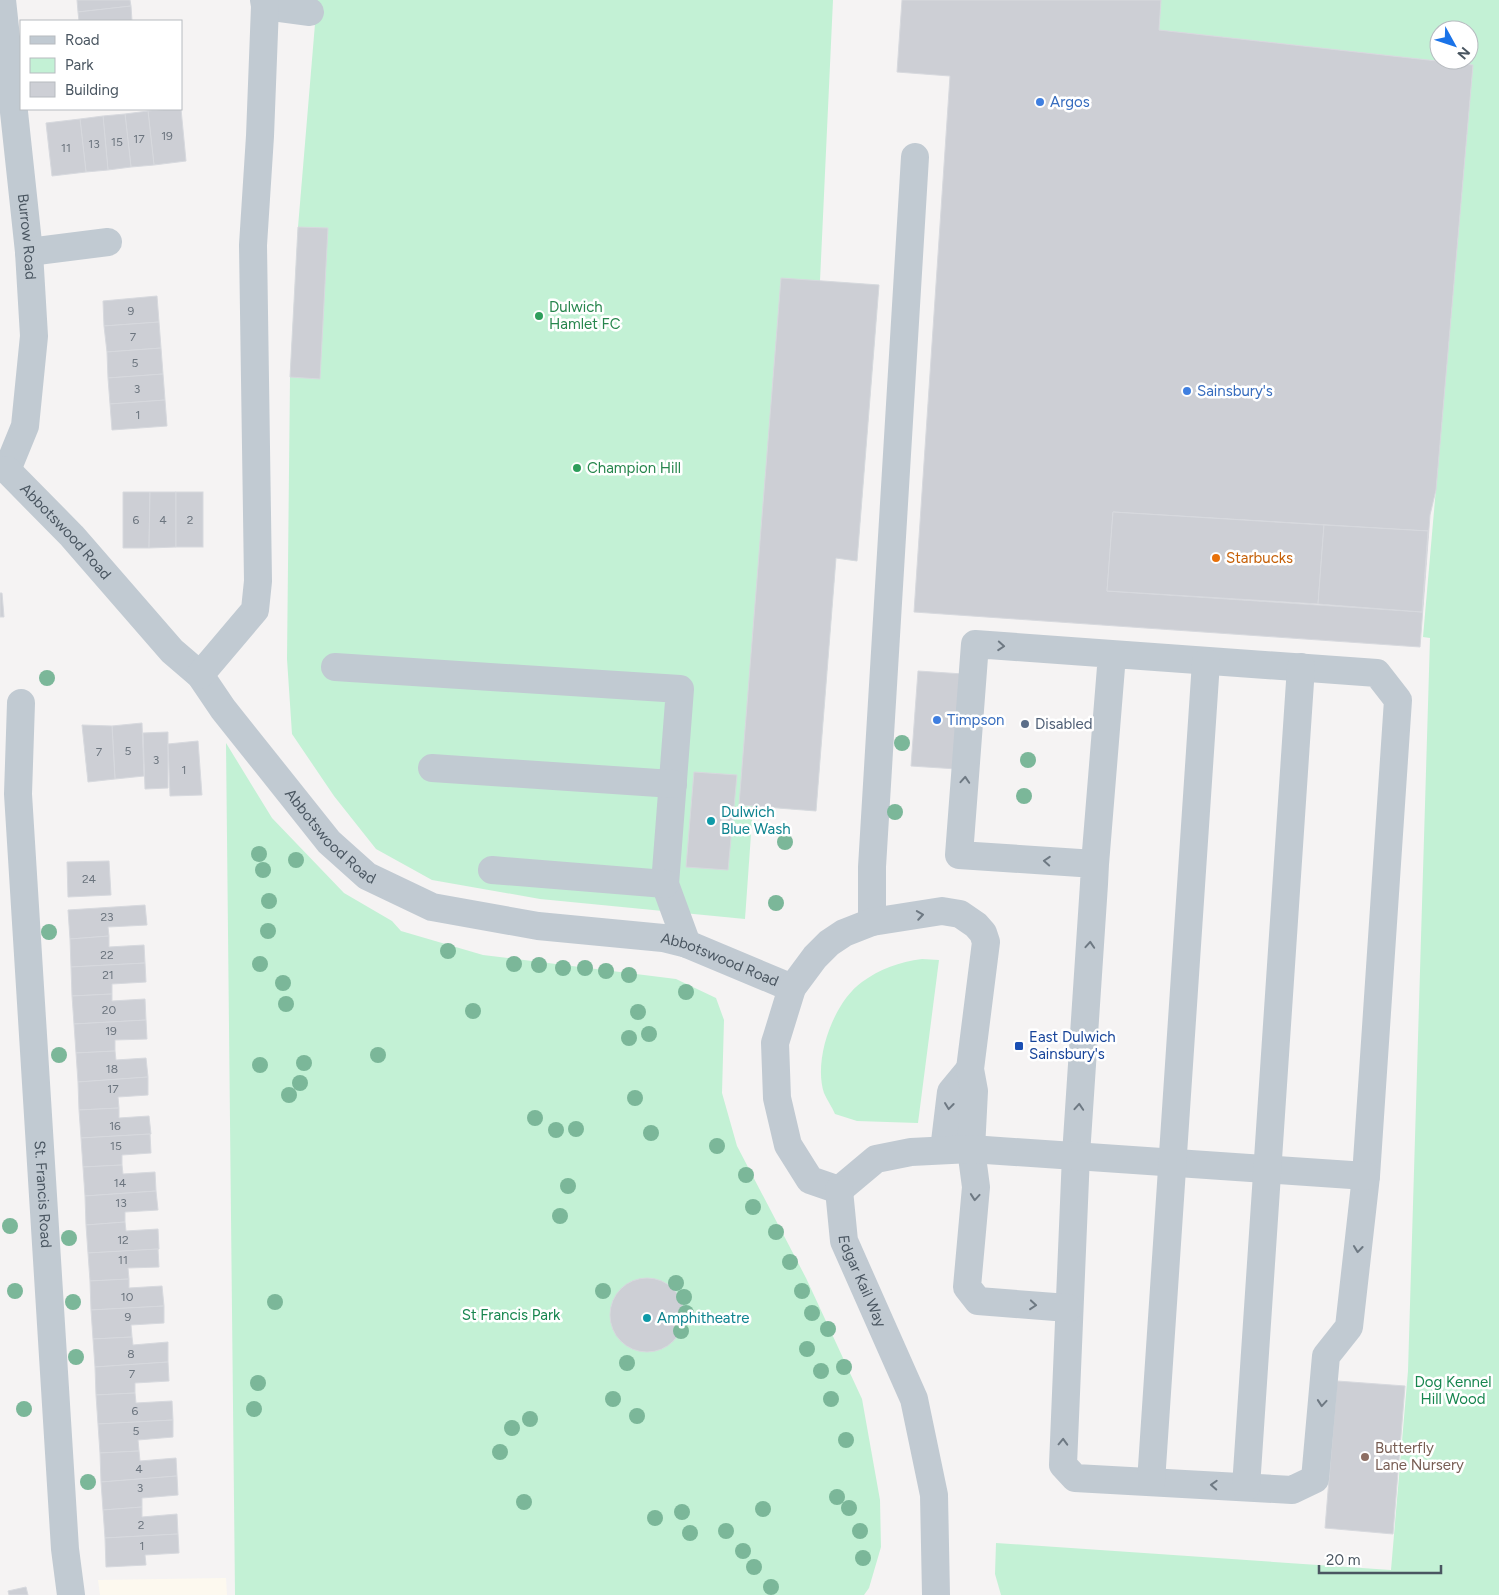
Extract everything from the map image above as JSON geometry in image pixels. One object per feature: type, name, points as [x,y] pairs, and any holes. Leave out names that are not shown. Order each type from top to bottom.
[{"type":"street","name":"Burrow Road","points":[[2,0],[6,93],[30,252],[34,336],[25,426],[4,470]]},
{"type":"street","points":[[200,675],[255,610],[257,591],[253,245],[260,136],[264,3],[310,12]]},
{"type":"street","points":[[872,922],[872,867],[915,157]]},
{"type":"street","points":[[30,252],[108,242]]},
{"type":"street","name":"Abbotswood Road","points":[[4,470],[72,536],[172,651],[200,675],[223,710],[329,842],[367,876],[432,907],[538,926],[663,938],[687,944],[792,988]]},
{"type":"street","points":[[1094,874],[959,855],[975,644],[1376,673],[1398,700],[1364,1189],[1349,1327],[1326,1356],[1315,1479],[1292,1490],[1075,1478],[1062,1464],[1076,1155],[1094,874],[1112,654]]},
{"type":"street","points":[[1151,1482],[1206,662]]},
{"type":"street","points":[[335,667],[680,689],[665,884],[687,944]]},
{"type":"street","points":[[1246,1487],[1269,1170],[1301,667]]},
{"type":"street","name":"St. Francis Road","points":[[21,703],[9,795],[42,1193],[65,1549],[71,1595]]},
{"type":"street","points":[[432,768],[673,784]]},
{"type":"street","points":[[492,870],[665,884]]},
{"type":"street","points":[[1068,1308],[978,1301],[967,1287],[976,1187],[971,1149],[974,1091],[970,1069],[986,942],[983,933],[968,918],[942,911],[872,922],[844,933],[829,943],[815,957],[792,988],[775,1043],[779,1108],[788,1145],[810,1180],[839,1190],[876,1159],[944,1150],[971,1149],[1269,1170],[1364,1189]]},
{"type":"street","points":[[944,1150],[951,1092],[970,1069]]},
{"type":"street","name":"Edgar Kail Way","points":[[839,1190],[844,1242],[914,1400],[934,1495],[936,1595]]},
{"type":"shaded area","points":[[226,1578],[227,1595],[100,1595],[98,1580]]},
{"type":"green space","name":"Champion Hill","points":[[317,0],[833,0],[820,281],[879,285],[857,561],[836,558],[816,811],[753,806],[745,919],[540,899],[432,880],[376,849],[334,796],[292,734],[287,659],[290,377],[298,227]]},
{"type":"green space","name":"Dog Kennel Hill Wood","points":[[1161,0],[1499,0],[1499,1595],[1001,1595],[995,1574],[996,1543],[1391,1570],[1408,1371],[1430,638],[1423,637],[1473,70],[1479,70],[1479,20],[1429,20],[1429,60],[1159,30]]},
{"type":"green space","name":"St Francis Park","points":[[226,743],[272,818],[344,893],[392,921],[401,931],[483,955],[676,979],[716,998],[724,1020],[722,1093],[737,1146],[806,1278],[862,1399],[880,1500],[881,1547],[869,1588],[864,1595],[235,1595]]},
{"type":"green space","points":[[922,959],[939,960],[918,1123],[857,1121],[835,1114],[824,1093],[821,1080],[824,1049],[834,1018],[852,991],[869,977],[890,967]]},
{"type":"building","points":[[77,0],[130,0],[131,6],[78,12]]},
{"type":"building","name":"Sainsbury's","points":[[902,0],[1161,0],[1159,30],[1429,60],[1429,70],[1473,70],[1436,490],[1430,515],[1420,647],[914,612],[950,76],[897,72]],"holes":[[[1113,512],[1428,531],[1422,612],[1107,591]]]},
{"type":"building","points":[[131,6],[132,20],[79,20],[78,12]]},
{"type":"building","points":[[181,110],[186,161],[154,165],[148,111]]},
{"type":"building","points":[[148,111],[154,165],[131,167],[125,114]]},
{"type":"building","points":[[125,114],[131,167],[108,170],[103,116]]},
{"type":"building","points":[[103,116],[108,170],[86,172],[80,119]]},
{"type":"building","points":[[80,119],[86,172],[52,176],[46,123]]},
{"type":"building","points":[[298,227],[328,228],[320,379],[290,377]]},
{"type":"building","points":[[781,278],[879,285],[857,561],[836,558],[816,811],[739,805]]},
{"type":"building","points":[[157,296],[159,322],[104,326],[103,301]]},
{"type":"building","points":[[159,322],[161,348],[107,352],[104,326]]},
{"type":"building","points":[[161,348],[163,374],[108,378],[107,352]]},
{"type":"building","points":[[163,374],[165,400],[110,404],[108,378]]},
{"type":"building","points":[[165,400],[167,426],[112,430],[110,404]]},
{"type":"building","points":[[123,492],[150,492],[149,548],[123,548]]},
{"type":"building","points":[[150,492],[176,492],[176,547],[149,548]]},
{"type":"building","points":[[176,492],[203,492],[203,547],[176,547]]},
{"type":"building","name":"Starbucks","points":[[1113,512],[1324,525],[1318,604],[1107,591]]},
{"type":"building","points":[[1324,525],[1428,531],[1422,612],[1318,604]]},
{"type":"building","points":[[0,593],[2,593],[4,617],[0,617]]},
{"type":"building","name":"Timpson","points":[[918,671],[963,674],[957,769],[911,766]]},
{"type":"building","points":[[142,723],[144,776],[115,779],[112,726]]},
{"type":"building","points":[[82,725],[112,726],[115,779],[88,782]]},
{"type":"building","points":[[168,732],[168,788],[145,789],[143,733]]},
{"type":"building","points":[[198,741],[202,795],[170,796],[168,744]]},
{"type":"building","name":"Dulwich Blue Wash","points":[[694,772],[737,775],[728,870],[686,867]]},
{"type":"building","points":[[109,861],[111,895],[68,897],[67,862]]},
{"type":"building","points":[[145,905],[147,925],[108,927],[109,936],[70,939],[68,910]]},
{"type":"building","points":[[109,936],[109,947],[144,945],[145,963],[71,967],[70,939]]},
{"type":"building","points":[[145,963],[146,982],[112,984],[112,994],[72,996],[71,967]]},
{"type":"building","points":[[112,994],[112,1001],[145,999],[146,1020],[74,1024],[72,996]]},
{"type":"building","points":[[146,1020],[147,1039],[115,1040],[115,1051],[76,1053],[74,1024]]},
{"type":"building","points":[[115,1051],[116,1060],[146,1058],[148,1077],[78,1082],[76,1053]]},
{"type":"building","points":[[148,1077],[148,1095],[118,1097],[119,1108],[79,1110],[78,1082]]},
{"type":"building","points":[[119,1108],[119,1118],[149,1116],[151,1134],[81,1138],[79,1110]]},
{"type":"building","points":[[150,1134],[151,1153],[122,1155],[122,1165],[83,1167],[81,1138]]},
{"type":"building","points":[[122,1165],[123,1174],[155,1172],[156,1191],[85,1196],[83,1167]]},
{"type":"building","points":[[156,1191],[158,1210],[125,1212],[125,1222],[86,1225],[85,1196]]},
{"type":"building","points":[[125,1222],[126,1231],[158,1229],[159,1249],[88,1253],[86,1225]]},
{"type":"building","points":[[158,1249],[159,1267],[128,1268],[129,1279],[90,1281],[88,1253]]},
{"type":"building","name":"Amphitheatre","points":[[647,1278],[661,1281],[673,1289],[681,1301],[684,1315],[681,1329],[673,1341],[661,1349],[647,1352],[633,1349],[621,1341],[613,1329],[610,1315],[613,1301],[621,1289],[633,1281]]},
{"type":"building","points":[[129,1279],[129,1288],[162,1286],[164,1306],[91,1310],[90,1281]]},
{"type":"building","points":[[164,1306],[164,1323],[131,1325],[132,1337],[93,1339],[91,1310]]},
{"type":"building","points":[[132,1337],[133,1345],[168,1342],[168,1362],[95,1367],[93,1339]]},
{"type":"building","points":[[168,1362],[169,1381],[135,1383],[135,1393],[96,1395],[95,1367]]},
{"type":"building","name":"Butterfly Lane Nursery","points":[[1337,1381],[1405,1386],[1393,1534],[1325,1528]]},
{"type":"building","points":[[135,1393],[136,1403],[172,1401],[173,1420],[98,1424],[96,1395]]},
{"type":"building","points":[[173,1420],[173,1437],[138,1440],[139,1451],[100,1453],[98,1424]]},
{"type":"building","points":[[139,1451],[140,1461],[176,1458],[177,1476],[101,1482],[100,1453]]},
{"type":"building","points":[[177,1476],[178,1495],[142,1498],[142,1507],[103,1510],[101,1482]]},
{"type":"building","points":[[142,1507],[142,1517],[177,1514],[178,1534],[105,1538],[103,1510]]},
{"type":"building","points":[[178,1534],[179,1553],[145,1555],[146,1565],[106,1567],[105,1538]]},
{"type":"building","points":[[26,1587],[28,1595],[9,1595],[8,1591]]},
{"type":"place","name":"Argos","points":[[1040,102]]},
{"type":"place","name":"Dulwich Hamlet FC","points":[[539,316]]},
{"type":"place","name":"Sainsbury's","points":[[1187,391]]},
{"type":"place","name":"Champion Hill","points":[[577,468]]},
{"type":"place","name":"Starbucks","points":[[1216,558]]},
{"type":"place","name":"Timpson","points":[[937,720]]},
{"type":"place","name":"Disabled","points":[[1025,724]]},
{"type":"place","name":"Dulwich Blue Wash","points":[[711,821]]},
{"type":"place","name":"East Dulwich Sainsbury's","points":[[1019,1046]]},
{"type":"place","name":"Amphitheatre","points":[[647,1318]]},
{"type":"place","name":"Butterfly Lane Nursery","points":[[1365,1457]]}]
